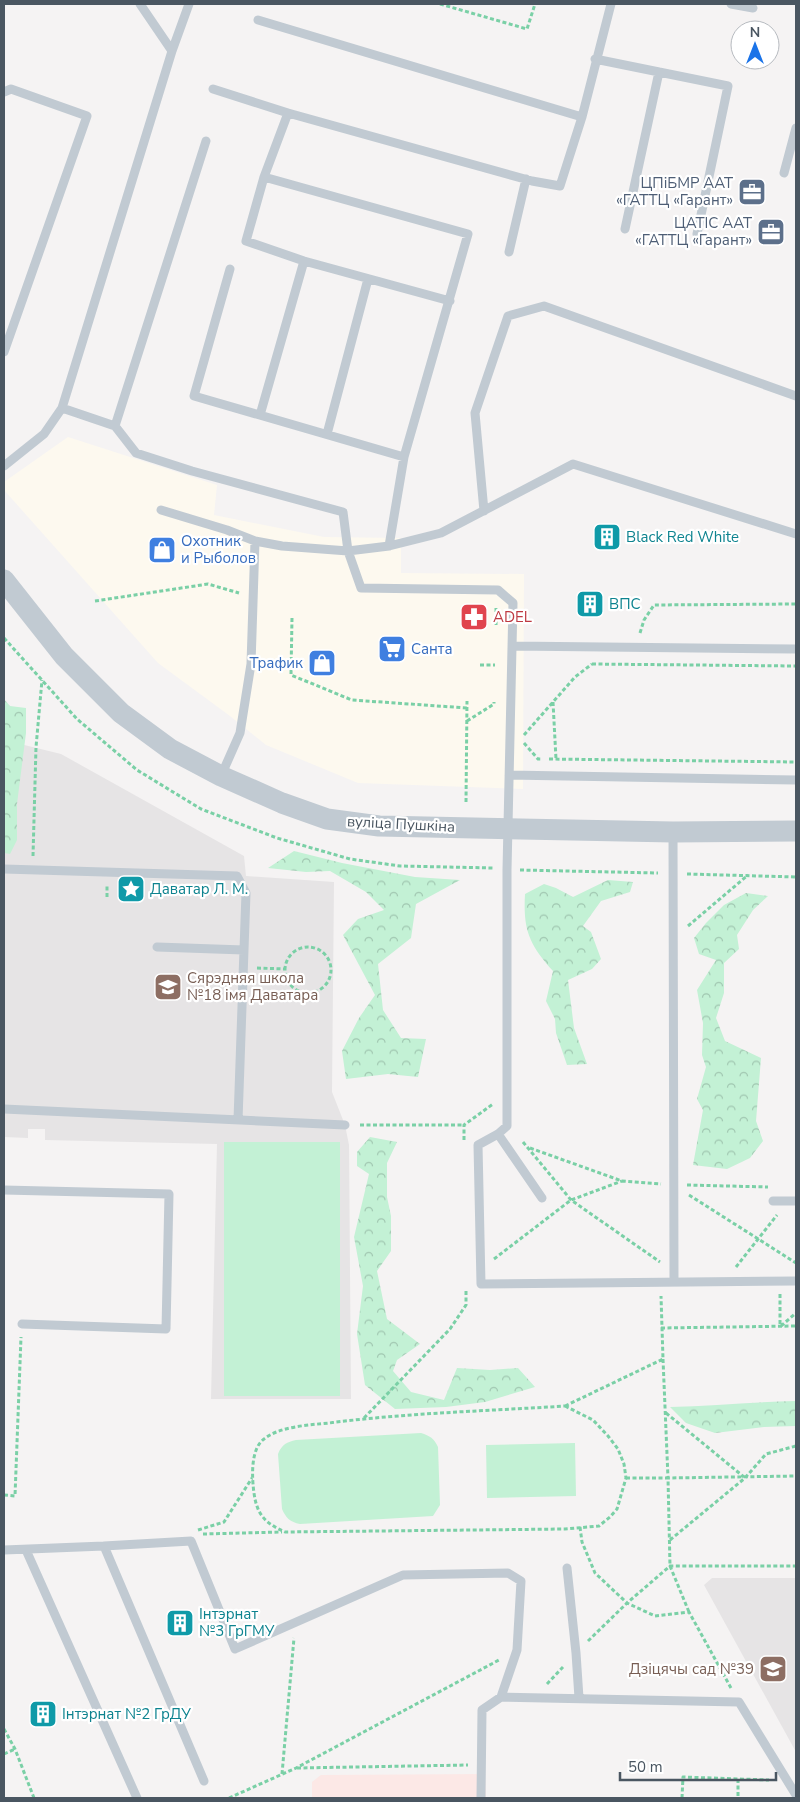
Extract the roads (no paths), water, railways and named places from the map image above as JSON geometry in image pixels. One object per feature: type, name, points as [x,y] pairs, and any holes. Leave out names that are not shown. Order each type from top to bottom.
[{"type":"street","name":"вуліца Пушкіна","points":[[4,580],[64,656],[121,713],[170,749],[221,776],[282,803],[327,819],[379,826],[673,832],[796,831]]},
{"type":"lane","points":[[140,4],[172,52]]},
{"type":"lane","points":[[4,466],[44,434],[62,408],[172,52],[189,4]]},
{"type":"lane","points":[[214,89],[288,113],[526,179],[560,186],[582,117],[611,4]]},
{"type":"lane","points":[[731,4],[753,8]]},
{"type":"lane","points":[[258,20],[582,117]]},
{"type":"lane","points":[[596,60],[728,86],[697,234]]},
{"type":"lane","points":[[625,229],[659,72]]},
{"type":"lane","points":[[4,92],[10,89],[87,116],[5,347]]},
{"type":"lane","points":[[288,113],[264,177],[246,241],[304,261],[450,301]]},
{"type":"lane","points":[[784,173],[796,128]]},
{"type":"lane","points":[[115,426],[206,141]]},
{"type":"lane","points":[[264,177],[468,234],[404,457],[389,546]]},
{"type":"lane","points":[[508,252],[526,179]]},
{"type":"lane","points":[[260,415],[304,261]]},
{"type":"lane","points":[[230,269],[194,396],[404,457]]},
{"type":"lane","points":[[327,434],[368,279]]},
{"type":"lane","points":[[484,511],[475,413],[508,316],[544,306],[796,396]]},
{"type":"lane","points":[[62,408],[115,426],[136,453],[192,471],[343,512],[348,551],[361,588],[498,590],[513,603],[507,870],[507,1126],[498,1134],[478,1145],[481,1284],[796,1281]]},
{"type":"lane","points":[[161,510],[227,530],[255,541],[282,546],[348,551],[389,546],[441,533],[573,464],[796,534]]},
{"type":"lane","points":[[221,776],[240,733],[251,664],[255,541]]},
{"type":"lane","points":[[512,646],[796,649]]},
{"type":"lane","points":[[509,775],[796,780]]},
{"type":"lane","points":[[673,832],[674,1282]]},
{"type":"lane","points":[[4,869],[237,876],[246,893],[238,1120]]},
{"type":"lane","points":[[157,948],[244,950]]},
{"type":"lane","points":[[4,1109],[345,1124]]},
{"type":"lane","points":[[498,1134],[542,1198]]},
{"type":"lane","points":[[4,1190],[169,1194],[166,1329],[22,1324]]},
{"type":"lane","points":[[773,1201],[792,1201]]},
{"type":"lane","points":[[4,1550],[191,1541],[235,1649],[403,1575],[508,1573],[521,1581],[517,1650],[501,1697]]},
{"type":"lane","points":[[104,1546],[204,1781]]},
{"type":"lane","points":[[26,1550],[137,1798]]},
{"type":"lane","points":[[567,1568],[579,1698]]},
{"type":"lane","points":[[481,1798],[482,1710],[501,1697],[739,1702],[796,1795]]},
{"type":"place","name":"ЦПіБМР ААТ «ГАТТЦ «Гарант»","points":[[752,192]]},
{"type":"place","name":"ЦАТІС ААТ «ГАТТЦ «Гарант»","points":[[771,232]]},
{"type":"place","name":"Black Red White","points":[[607,537]]},
{"type":"place","name":"Охотник и Рыболов","points":[[162,550]]},
{"type":"place","name":"ВПС","points":[[590,604]]},
{"type":"place","name":"ADEL","points":[[474,617]]},
{"type":"place","name":"Санта","points":[[392,649]]},
{"type":"place","name":"Трафик","points":[[322,663]]},
{"type":"place","name":"Даватар Л. М.","points":[[131,889]]},
{"type":"place","name":"Сярэдняя школа №18 імя Даватара","points":[[168,987]]},
{"type":"place","name":"Інтэрнат №3 ГрГМУ","points":[[180,1623]]},
{"type":"place","name":"Дзіцячы сад №39","points":[[773,1669]]},
{"type":"place","name":"Інтэрнат №2 ГрДУ","points":[[43,1714]]}]
